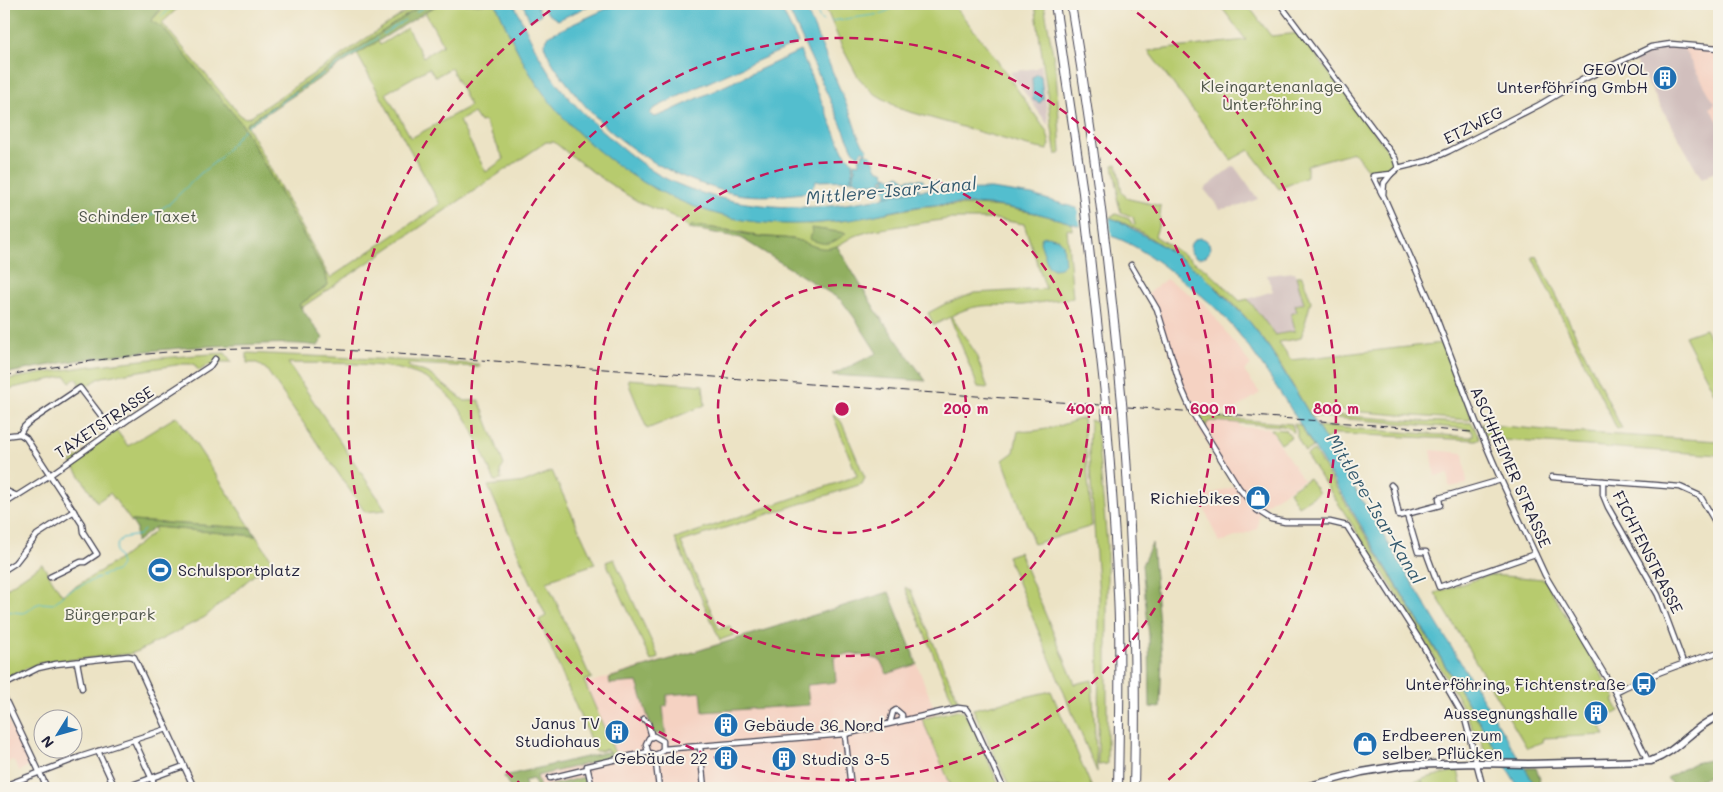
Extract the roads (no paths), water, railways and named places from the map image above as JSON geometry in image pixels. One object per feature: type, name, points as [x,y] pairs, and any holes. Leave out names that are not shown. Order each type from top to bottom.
[{"type":"highway","points":[[1055,4],[1083,193],[1106,407],[1118,620],[1120,697],[1118,788]]},
{"type":"highway","points":[[1071,4],[1088,104],[1100,198],[1122,408],[1135,616],[1134,788]]},
{"type":"main road","points":[[1302,788],[1362,772],[1404,765],[1648,761],[1666,755],[1694,731],[1719,716]]},
{"type":"street","points":[[1280,4],[1395,158],[1398,168]]},
{"type":"street","name":"ETZWEG","points":[[1391,174],[1398,168],[1427,161],[1449,151],[1539,105],[1582,80],[1652,47],[1671,44],[1719,48]]},
{"type":"street","points":[[1383,195],[1384,183],[1391,174]]},
{"type":"street","name":"ASCHHEIMER STRASSE","points":[[1391,174],[1373,176],[1429,299],[1476,422],[1501,480],[1535,554],[1559,599],[1615,692],[1648,761]]},
{"type":"street","points":[[1131,265],[1157,309],[1179,380],[1192,412],[1239,488],[1257,510],[1270,519],[1285,522],[1330,522],[1347,526],[1419,640],[1465,719],[1471,735],[1483,788]]},
{"type":"street","name":"TAXETSTRASSE","points":[[4,504],[210,366],[216,359]]},
{"type":"street","points":[[4,436],[20,434],[27,424],[80,388],[112,430]]},
{"type":"street","points":[[20,434],[31,445],[74,511],[82,524],[83,532],[97,554],[85,562],[81,562],[50,577]]},
{"type":"street","points":[[1552,477],[1678,486],[1688,489],[1700,496],[1719,528]]},
{"type":"street","points":[[1391,485],[1399,516],[1440,505],[1439,498],[1448,494],[1501,480]]},
{"type":"street","name":"FICHTENSTRASSE","points":[[1603,481],[1603,495],[1608,507],[1658,595],[1683,662]]},
{"type":"street","points":[[4,490],[17,496]]},
{"type":"street","points":[[4,570],[15,563],[36,535],[74,511]]},
{"type":"street","points":[[1407,515],[1418,552],[1426,552],[1439,587],[1535,554]]},
{"type":"street","points":[[1615,692],[1642,678],[1683,662],[1719,652]]},
{"type":"street","points":[[4,685],[38,668],[56,664],[128,656],[134,657],[194,788]]},
{"type":"street","points":[[77,662],[82,688]]},
{"type":"street","points":[[4,697],[47,788]]},
{"type":"street","points":[[663,749],[846,734],[958,708],[966,709],[970,715],[1003,788]]},
{"type":"street","points":[[890,723],[893,712],[896,710],[902,715],[902,720]]},
{"type":"street","points":[[644,719],[648,723],[652,737]]},
{"type":"street","points":[[4,786],[98,751],[166,729]]},
{"type":"street","points":[[846,734],[851,788]]},
{"type":"street","points":[[550,778],[587,769],[587,766],[648,752],[659,754],[663,749],[662,740],[652,737]]},
{"type":"street","points":[[648,752],[646,744],[652,737]]},
{"type":"street","points":[[134,740],[156,788]]},
{"type":"street","points":[[700,747],[704,788]]},
{"type":"street","points":[[98,751],[114,788]]},
{"type":"street","points":[[655,754],[659,788]]},
{"type":"street","points":[[124,788],[184,766]]},
{"type":"street","points":[[587,769],[592,788]]},
{"type":"water","name":"Mittlere-Isar-Kanal","points":[[496,4],[514,4],[535,47],[555,81],[592,121],[626,152],[652,171],[695,191],[752,204],[791,207],[828,206],[882,198],[886,192],[882,184],[884,181],[887,182],[885,180],[887,176],[893,179],[899,175],[906,180],[923,180],[924,183],[918,186],[919,189],[886,196],[922,190],[991,189],[1032,195],[1117,220],[1164,247],[1202,274],[1249,321],[1270,349],[1537,788],[1519,788],[1289,406],[1252,350],[1215,308],[1164,266],[1141,250],[1117,238],[1047,216],[1018,209],[994,206],[934,205],[913,207],[850,220],[794,224],[767,223],[734,218],[701,209],[668,196],[637,179],[581,136],[557,111],[537,84],[520,55]]},
{"type":"water","points":[[523,4],[536,4],[541,14],[530,21]]},
{"type":"water","points":[[541,4],[593,4],[558,20],[548,14]]},
{"type":"water","points":[[617,4],[779,4],[798,43],[700,86],[653,109],[650,114],[655,117],[666,113],[800,51],[843,151],[852,162],[853,176],[850,177],[853,177],[853,180],[816,181],[810,192],[753,196],[722,190],[689,179],[670,171],[636,151],[605,126],[577,96],[554,66],[544,45],[549,35]]},
{"type":"water","points":[[786,4],[804,4],[858,136],[868,150],[865,153],[863,150],[858,156],[853,150]]},
{"type":"water","points":[[1037,74],[1041,76],[1043,99],[1040,103],[1033,100],[1032,78]]},
{"type":"water","points":[[864,153],[871,155],[877,169],[885,172],[886,176],[884,179],[881,178],[883,180],[881,183],[862,183],[854,180],[854,170],[856,169],[854,169],[854,163],[859,164],[859,158],[863,157]]},
{"type":"water","points":[[1047,236],[1059,239],[1063,244],[1065,264],[1060,268],[1054,269],[1048,266],[1040,242],[1042,237]]},
{"type":"water","points":[[1196,238],[1204,238],[1210,244],[1210,252],[1204,258],[1196,258],[1190,252],[1190,244]]},
{"type":"waterway","points":[[161,17],[176,4]]},
{"type":"waterway","points":[[416,12],[429,4]]},
{"type":"waterway","points":[[814,4],[820,19],[823,21]]},
{"type":"waterway","points":[[831,21],[881,14],[902,4]]},
{"type":"waterway","points":[[383,34],[405,20]]},
{"type":"waterway","points":[[329,71],[378,38]]},
{"type":"waterway","points":[[300,89],[324,73]]},
{"type":"waterway","points":[[279,104],[296,92]]},
{"type":"waterway","points":[[247,126],[275,106]]},
{"type":"waterway","points":[[145,219],[169,204],[201,173],[220,158],[244,129]]},
{"type":"waterway","points":[[133,227],[141,222]]},
{"type":"waterway","points":[[4,611],[23,613],[41,603],[53,604],[67,592],[116,571],[121,566],[116,553],[118,543],[122,538],[139,535],[144,530]]},
{"type":"railway","points":[[4,376],[98,360],[192,350],[313,348],[1472,432]]},
{"type":"place","name":"GEOVOL Unterföhring GmbH","points":[[1665,78]]},
{"type":"place","name":"Richiebikes","points":[[1258,498]]},
{"type":"place","name":"Schulsportplatz","points":[[160,570]]},
{"type":"place","name":"Unterföhring, Fichtenstraße","points":[[1644,684]]},
{"type":"place","name":"Aussegnungshalle","points":[[1596,713]]},
{"type":"place","name":"Gebäude 36 Nord","points":[[726,725]]},
{"type":"place","name":"Janus TV Studiohaus","points":[[617,732]]},
{"type":"place","name":"Erdbeeren zum selber Pflücken","points":[[1365,744]]},
{"type":"place","name":"Gebäude 22","points":[[726,758]]},
{"type":"place","name":"Studios 3-5","points":[[784,759]]},
{"type":"park label","name":"Kleingartenanlage Unterföhring","points":[[1272,95]]},
{"type":"park label","name":"Schinder Taxet","points":[[138,216]]},
{"type":"park label","name":"Bürgerpark","points":[[110,614]]}]
